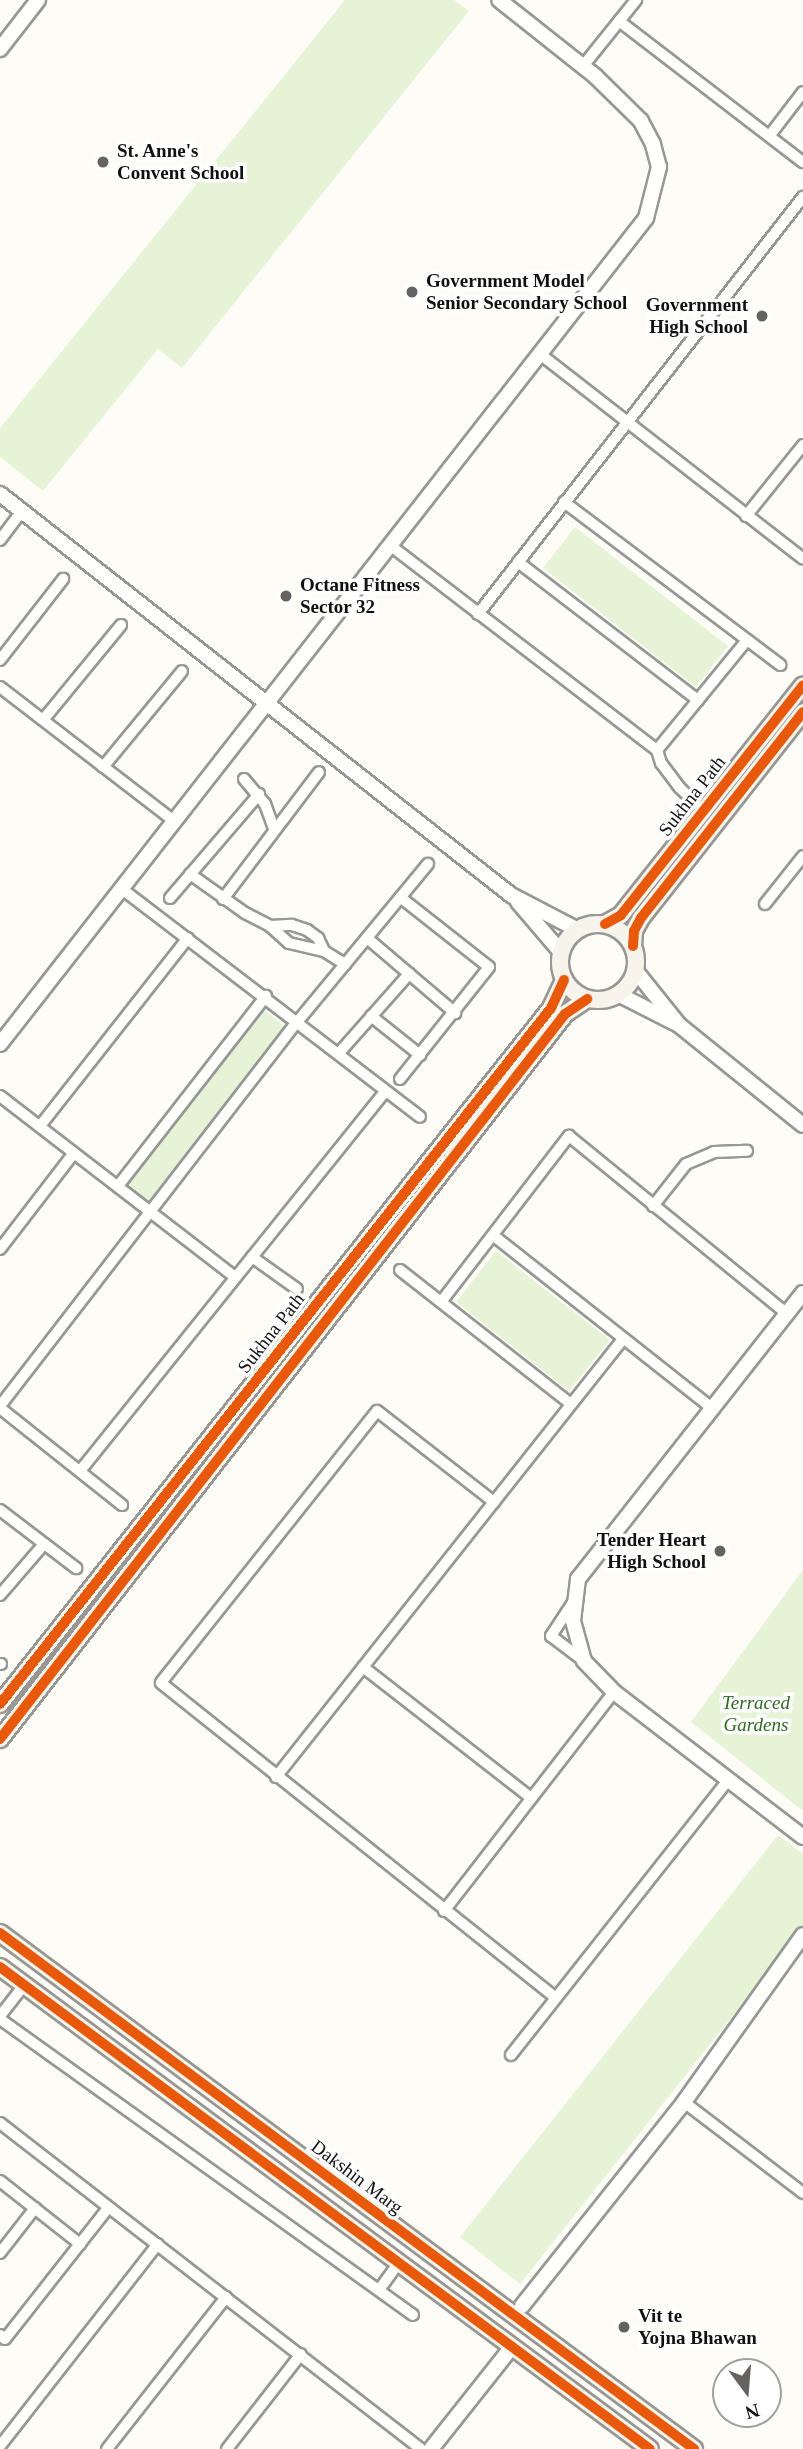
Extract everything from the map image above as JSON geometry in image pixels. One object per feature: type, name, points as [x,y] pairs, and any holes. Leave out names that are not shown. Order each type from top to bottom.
[{"type":"main road","name":"Sukhna Path","points":[[604,924],[621,915],[803,685]]},
{"type":"main road","name":"Sukhna Path","points":[[633,946],[634,931],[641,918],[803,712]]},
{"type":"main road","points":[[592,923],[604,924],[620,930],[633,946],[635,970],[629,984],[618,994],[604,999],[587,999],[575,993],[564,980],[559,960],[561,951],[576,929],[592,923]]},
{"type":"main road","name":"Sukhna Path","points":[[0,1704],[551,1008],[564,980]]},
{"type":"main road","name":"Sukhna Path","points":[[0,1739],[565,1014],[587,999]]},
{"type":"main road","points":[[0,1924],[5,1936]]},
{"type":"main road","name":"Dakshin Marg","points":[[5,1936],[694,2449]]},
{"type":"main road","points":[[0,1967],[650,2449]]},
{"type":"street","points":[[0,49],[38,0]]},
{"type":"street","points":[[0,1044],[646,218],[659,167],[653,145],[640,121],[583,66],[499,0]]},
{"type":"street","points":[[583,66],[636,0]]},
{"type":"street","points":[[619,21],[803,162]]},
{"type":"street","points":[[770,135],[803,92]]},
{"type":"street","points":[[478,614],[803,197]]},
{"type":"street","points":[[540,354],[803,559]]},
{"type":"street","points":[[746,516],[803,445]]},
{"type":"street","points":[[0,494],[512,895],[576,929]]},
{"type":"street","points":[[565,502],[780,665]]},
{"type":"street","points":[[0,540],[22,511]]},
{"type":"street","points":[[391,546],[657,750],[661,763],[680,788],[704,810]]},
{"type":"street","points":[[518,562],[698,700]]},
{"type":"street","points":[[0,660],[62,579]]},
{"type":"street","points":[[43,720],[121,625]]},
{"type":"street","points":[[657,750],[747,640]]},
{"type":"street","points":[[103,767],[182,671]]},
{"type":"street","points":[[0,687],[175,822]]},
{"type":"street","points":[[223,899],[319,772]]},
{"type":"street","points":[[244,779],[259,794],[274,829]]},
{"type":"street","points":[[170,898],[259,794]]},
{"type":"street","points":[[765,904],[802,860]]},
{"type":"street","points":[[122,1505],[0,1407],[298,1021],[428,864]]},
{"type":"street","points":[[190,874],[223,899],[271,926],[289,943],[324,951],[345,964]]},
{"type":"street","points":[[122,889],[266,996],[420,1117]]},
{"type":"street","points":[[512,895],[561,951]]},
{"type":"street","points":[[400,897],[489,967],[400,1079]]},
{"type":"street","points":[[271,926],[292,925],[307,930],[318,938],[324,951]]},
{"type":"street","points":[[40,1126],[188,938]]},
{"type":"street","points":[[367,938],[455,1013]]},
{"type":"street","points":[[635,970],[679,1025]]},
{"type":"street","points":[[339,1053],[409,974]]},
{"type":"street","points":[[618,994],[679,1025],[803,1125]]},
{"type":"street","points":[[118,1186],[266,996]]},
{"type":"street","points":[[371,1016],[420,1055]]},
{"type":"street","points":[[80,1471],[386,1091]]},
{"type":"street","points":[[0,1096],[235,1277]]},
{"type":"street","points":[[441,1302],[569,1136],[787,1314]]},
{"type":"street","points":[[653,1206],[686,1164],[714,1152],[747,1152]]},
{"type":"street","points":[[0,1249],[75,1153]]},
{"type":"street","points":[[494,1236],[712,1408]]},
{"type":"street","points":[[252,1256],[297,1289]]},
{"type":"street","points":[[400,1270],[571,1404]]},
{"type":"street","points":[[584,1661],[575,1629],[574,1601],[578,1578],[803,1293]]},
{"type":"street","points":[[276,1777],[623,1339]]},
{"type":"street","points":[[494,1502],[377,1411],[161,1683],[556,1998]]},
{"type":"street","points":[[0,1510],[76,1568]]},
{"type":"street","points":[[0,1595],[44,1544]]},
{"type":"street","points":[[574,1601],[551,1636],[584,1661],[614,1692],[646,1713],[803,1837]]},
{"type":"street","points":[[363,1667],[531,1798]]},
{"type":"street","points":[[444,1911],[614,1692]]},
{"type":"street","points":[[511,2055],[728,1780]]},
{"type":"street","points":[[523,2306],[684,2102],[803,1935]]},
{"type":"street","points":[[25,1984],[0,2017],[413,2315]]},
{"type":"street","points":[[684,2102],[803,2193]]},
{"type":"street","points":[[0,2123],[421,2449]]},
{"type":"street","points":[[0,2181],[79,2244]]},
{"type":"street","points":[[0,2253],[35,2208]]},
{"type":"street","points":[[0,2335],[5,2339],[108,2208]]},
{"type":"street","points":[[0,2446],[158,2244]]},
{"type":"street","points":[[379,2290],[395,2268]]},
{"type":"street","points":[[107,2449],[226,2297]]},
{"type":"street","points":[[437,2447],[508,2352]]},
{"type":"street","points":[[227,2449],[301,2354]]},
{"type":"green space","points":[[345,0],[454,0],[469,11],[182,368],[158,349],[43,491],[0,457],[0,428]]},
{"type":"green space","points":[[575,527],[728,646],[696,687],[543,568]]},
{"type":"green space","points":[[263,1009],[284,1026],[148,1202],[126,1185]]},
{"type":"green space","points":[[496,1251],[610,1340],[569,1391],[456,1302]]},
{"type":"green space","name":"Terraced Gardens","points":[[803,1570],[803,1811],[691,1722]]},
{"type":"green space","points":[[778,1835],[803,1854],[803,1927],[520,2284],[460,2237]]},
{"type":"cycle path","points":[[605,924],[621,915],[803,685]]},
{"type":"cycle path","points":[[633,946],[634,931],[641,918],[803,712]]},
{"type":"cycle path","points":[[0,1704],[551,1008],[564,980]]},
{"type":"cycle path","points":[[0,1739],[565,1014],[587,999]]},
{"type":"cycle path","points":[[0,1933],[694,2449]]},
{"type":"cycle path","points":[[0,1967],[650,2449]]},
{"type":"place","name":"St. Anne's Convent School","points":[[103,162]]},
{"type":"place","name":"Government Model Senior Secondary School","points":[[412,292]]},
{"type":"place","name":"Government High School","points":[[762,316]]},
{"type":"place","name":"Octane Fitness Sector 32","points":[[286,596]]},
{"type":"place","name":"Tender Heart High School","points":[[720,1551]]},
{"type":"place","name":"Vit te Yojna Bhawan","points":[[624,2327]]}]
